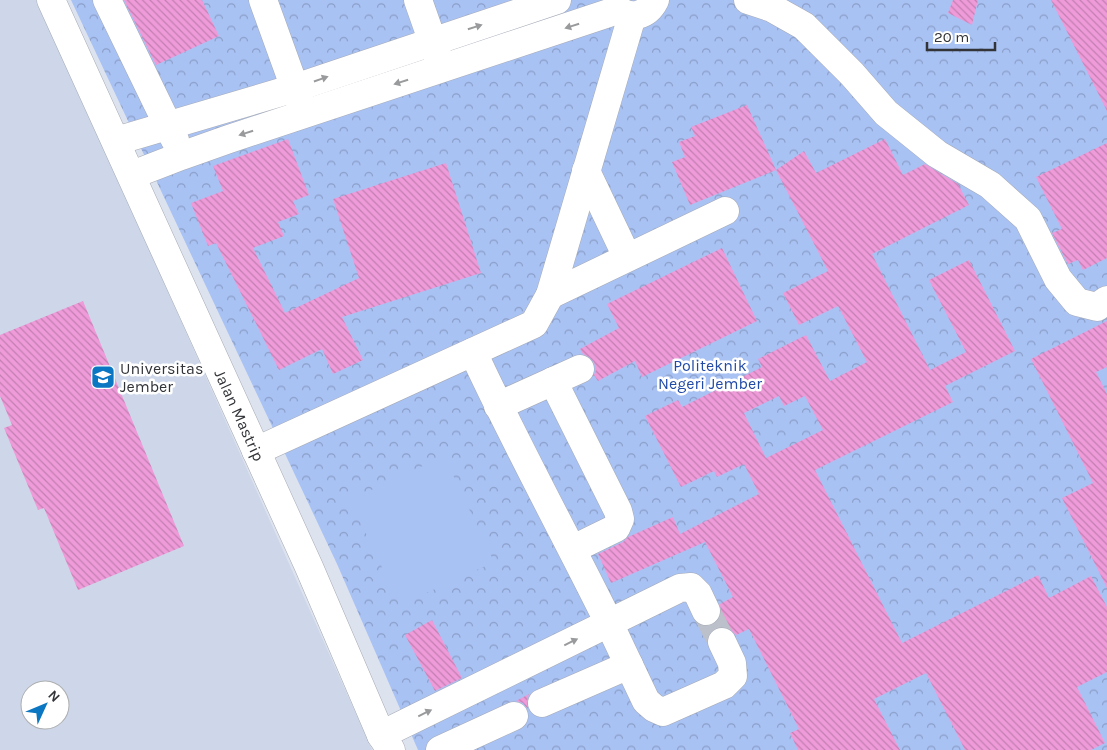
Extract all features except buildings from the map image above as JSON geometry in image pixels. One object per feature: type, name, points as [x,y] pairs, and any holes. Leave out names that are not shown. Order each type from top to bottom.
[{"type":"main road","name":"Jalan Mastrip","points":[[51,0],[386,742]]},
{"type":"main road","points":[[107,0],[168,125],[181,156]]},
{"type":"main road","points":[[263,0],[304,114]]},
{"type":"main road","points":[[418,0],[442,68]]},
{"type":"main road","points":[[116,142],[295,88],[557,0]]},
{"type":"main road","points":[[132,176],[181,156],[620,9],[640,15],[655,0]]},
{"type":"main road","points":[[748,0],[772,8],[804,26],[852,74],[886,113],[937,154],[990,185],[1028,219],[1058,280],[1077,302],[1097,308],[1107,300]]},
{"type":"main road","points":[[256,451],[534,324],[550,295],[586,171],[620,9]]},
{"type":"main road","points":[[586,171],[627,257]]},
{"type":"main road","points":[[550,295],[725,210]]},
{"type":"main road","points":[[473,352],[498,406],[573,550],[646,701],[654,708],[663,712],[724,685],[733,676],[732,663],[722,642]]},
{"type":"main road","points":[[498,406],[580,369]]},
{"type":"main road","points":[[553,381],[618,511],[620,519],[616,528],[573,550]]},
{"type":"main road","points":[[386,742],[609,623],[680,588],[691,588],[698,594],[706,611]]},
{"type":"main road","points":[[542,703],[629,665]]},
{"type":"main road","points":[[440,750],[514,716]]},
{"type":"shaded area","name":"Universitas Jember","points":[[0,0],[36,0],[67,65],[372,750],[0,750]]},
{"type":"green space","name":"Politeknik Negeri Jember","points":[[71,0],[1107,0],[1107,750],[418,750],[337,564]]},
{"type":"green space","points":[[444,456],[494,562],[400,605],[350,500]]},
{"type":"tunnel","points":[[706,611],[722,642]]},
{"type":"place","name":"Universitas Jember","points":[[103,377]]}]
